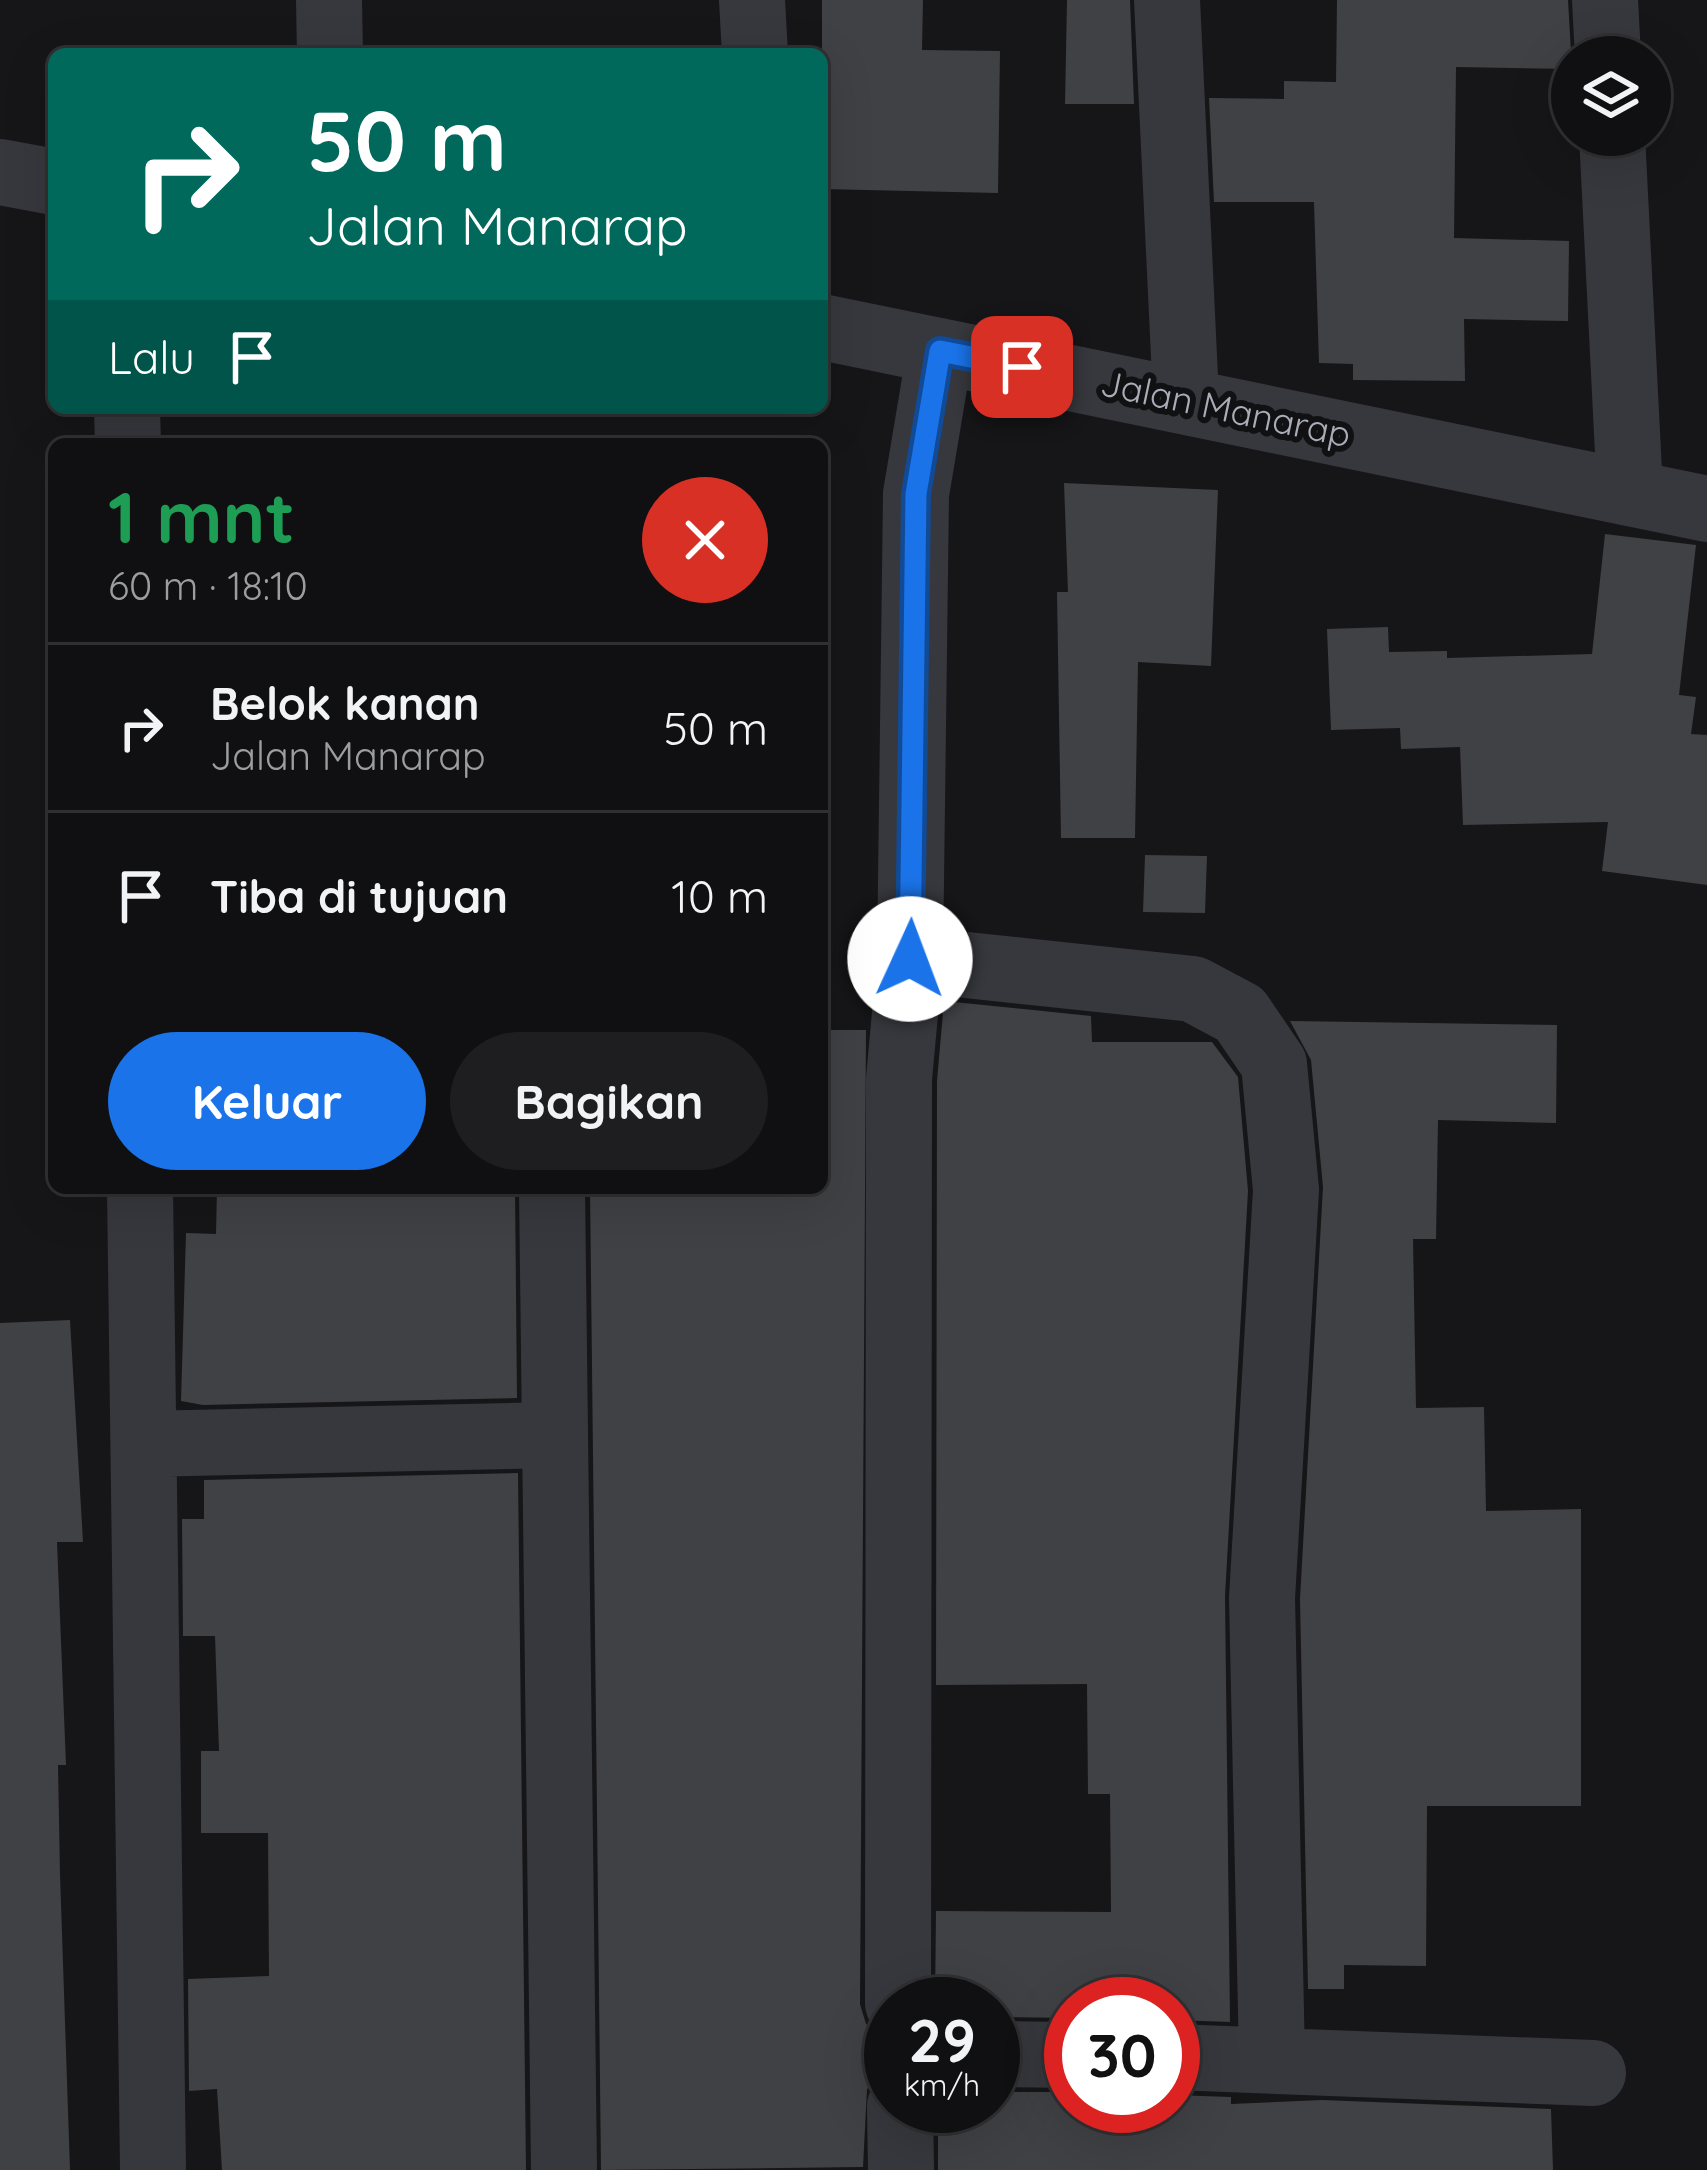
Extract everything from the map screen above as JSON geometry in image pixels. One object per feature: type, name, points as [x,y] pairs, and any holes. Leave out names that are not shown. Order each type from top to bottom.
[{"type":"street","points":[[329,0],[330,48]]},
{"type":"street","points":[[752,0],[755,48]]},
{"type":"street","points":[[1167,0],[1186,398]]},
{"type":"street","points":[[1605,0],[1607,36]]},
{"type":"street","points":[[1613,156],[1630,492]]},
{"type":"street","points":[[0,172],[48,181]]},
{"type":"street","name":"Jalan Manarap","points":[[828,328],[1707,508]]},
{"type":"street","points":[[898,1977],[899,1079],[910,959],[916,494],[940,351]]},
{"type":"street","points":[[910,959],[1193,989],[1240,1014],[1274,1064],[1286,1190],[1262,1598],[1272,2058]]},
{"type":"street","points":[[140,1194],[153,2170]]},
{"type":"street","points":[[552,1194],[564,2170]]},
{"type":"street","points":[[144,1444],[555,1435]]},
{"type":"street","points":[[1200,2057],[1593,2073]]},
{"type":"street","points":[[900,2133],[901,2170]]},
{"type":"building","points":[[822,0],[923,0],[922,50],[1000,51],[998,193],[828,189],[828,48],[822,48]]},
{"type":"building","points":[[1067,0],[1130,0],[1134,104],[1065,104]]},
{"type":"building","points":[[1337,0],[1568,0],[1570,36],[1551,36],[1551,69],[1456,67],[1454,238],[1569,241],[1568,321],[1464,319],[1465,381],[1353,380],[1353,364],[1319,363],[1314,202],[1214,202],[1209,98],[1284,99],[1284,81],[1336,82]]},
{"type":"building","points":[[1064,483],[1218,490],[1211,666],[1138,662],[1135,838],[1061,838],[1057,592],[1068,592]]},
{"type":"building","points":[[1605,534],[1696,545],[1679,695],[1696,697],[1691,734],[1707,735],[1707,885],[1602,871],[1608,822],[1463,825],[1460,747],[1401,749],[1400,728],[1331,730],[1327,629],[1388,627],[1389,652],[1447,651],[1447,658],[1592,654]]},
{"type":"building","points":[[1145,855],[1207,856],[1205,913],[1143,912]]},
{"type":"building","points":[[944,1001],[1091,1016],[1092,1042],[1212,1042],[1238,1077],[1248,1191],[1225,1596],[1230,2022],[1200,2021],[1200,1977],[1044,1977],[1044,2018],[1020,2017],[1020,1977],[935,1977],[936,1911],[1111,1912],[1110,1794],[1088,1794],[1087,1684],[936,1685],[937,1081]]},
{"type":"building","points":[[1290,1021],[1557,1025],[1556,1123],[1438,1120],[1436,1239],[1413,1239],[1416,1408],[1484,1407],[1486,1511],[1581,1509],[1581,1806],[1427,1806],[1426,1966],[1344,1965],[1344,1989],[1308,1989],[1300,1599],[1323,1187],[1311,1060]]},
{"type":"building","points":[[828,1030],[866,1030],[863,2167],[601,2170],[590,1194],[828,1194]]},
{"type":"building","points":[[217,1194],[515,1194],[517,1398],[203,1405],[181,1401],[186,1233],[216,1234]]},
{"type":"building","points":[[70,1320],[83,1542],[57,1542],[66,1765],[58,1765],[70,2170],[0,2170],[0,1323]]},
{"type":"building","points":[[518,1473],[526,2170],[222,2170],[217,2089],[189,2091],[188,1979],[269,1976],[268,1833],[201,1833],[201,1751],[219,1751],[215,1636],[183,1636],[182,1519],[204,1519],[204,1480]]},
{"type":"building","points":[[1020,2092],[1044,2092],[1044,2133],[1200,2133],[1200,2096],[1231,2097],[1231,2104],[1322,2100],[1551,2109],[1553,2170],[938,2170],[938,2133],[1020,2133]]},
{"type":"route","points":[[910,959],[916,494],[940,351],[1022,367]]}]
